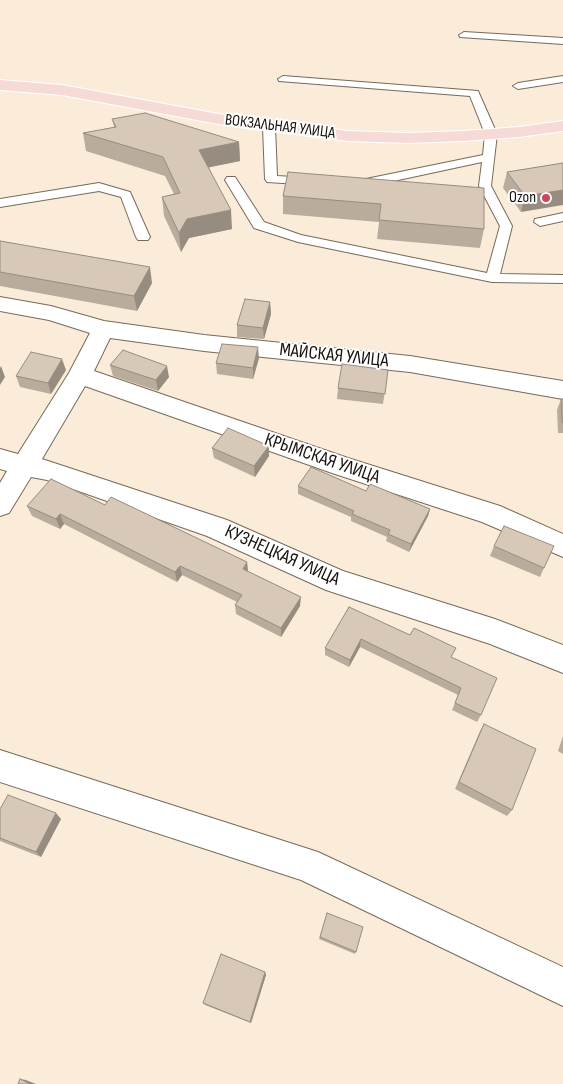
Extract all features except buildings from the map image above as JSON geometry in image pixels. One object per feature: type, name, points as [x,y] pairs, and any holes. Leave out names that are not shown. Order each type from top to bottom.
[{"type":"main road","name":"ВОКЗАЛЬНАЯ УЛИЦА","points":[[0,85],[62,90],[269,127],[380,137],[491,134],[563,126]]},
{"type":"street","name":"МАЙСКАЯ УЛИЦА","points":[[0,304],[51,313],[103,329],[204,343],[410,364],[563,390]]},
{"type":"street","points":[[0,505],[12,462],[80,375],[103,329]]},
{"type":"street","name":"КРЫМСКАЯ УЛИЦА","points":[[80,375],[331,463],[491,514],[563,546]]},
{"type":"street","name":"КУЗНЕЦКАЯ УЛИЦА","points":[[12,462],[48,470],[216,528],[336,582],[495,632],[563,659]]},
{"type":"street","points":[[0,766],[306,864],[563,987]]},
{"type":"lane","points":[[464,35],[563,41]]},
{"type":"lane","points":[[518,86],[563,79]]},
{"type":"lane","points":[[283,80],[474,93],[491,134],[485,186],[506,226],[492,278]]},
{"type":"lane","points":[[269,127],[271,179],[320,182]]},
{"type":"lane","points":[[349,184],[358,185],[488,157]]},
{"type":"lane","points":[[231,180],[259,225],[298,238],[492,278],[563,279]]},
{"type":"lane","points":[[0,203],[99,187],[126,195],[143,237]]},
{"type":"lane","points":[[540,222],[563,217]]},
{"type":"place","name":"Ozon","points":[[546,198]]}]
